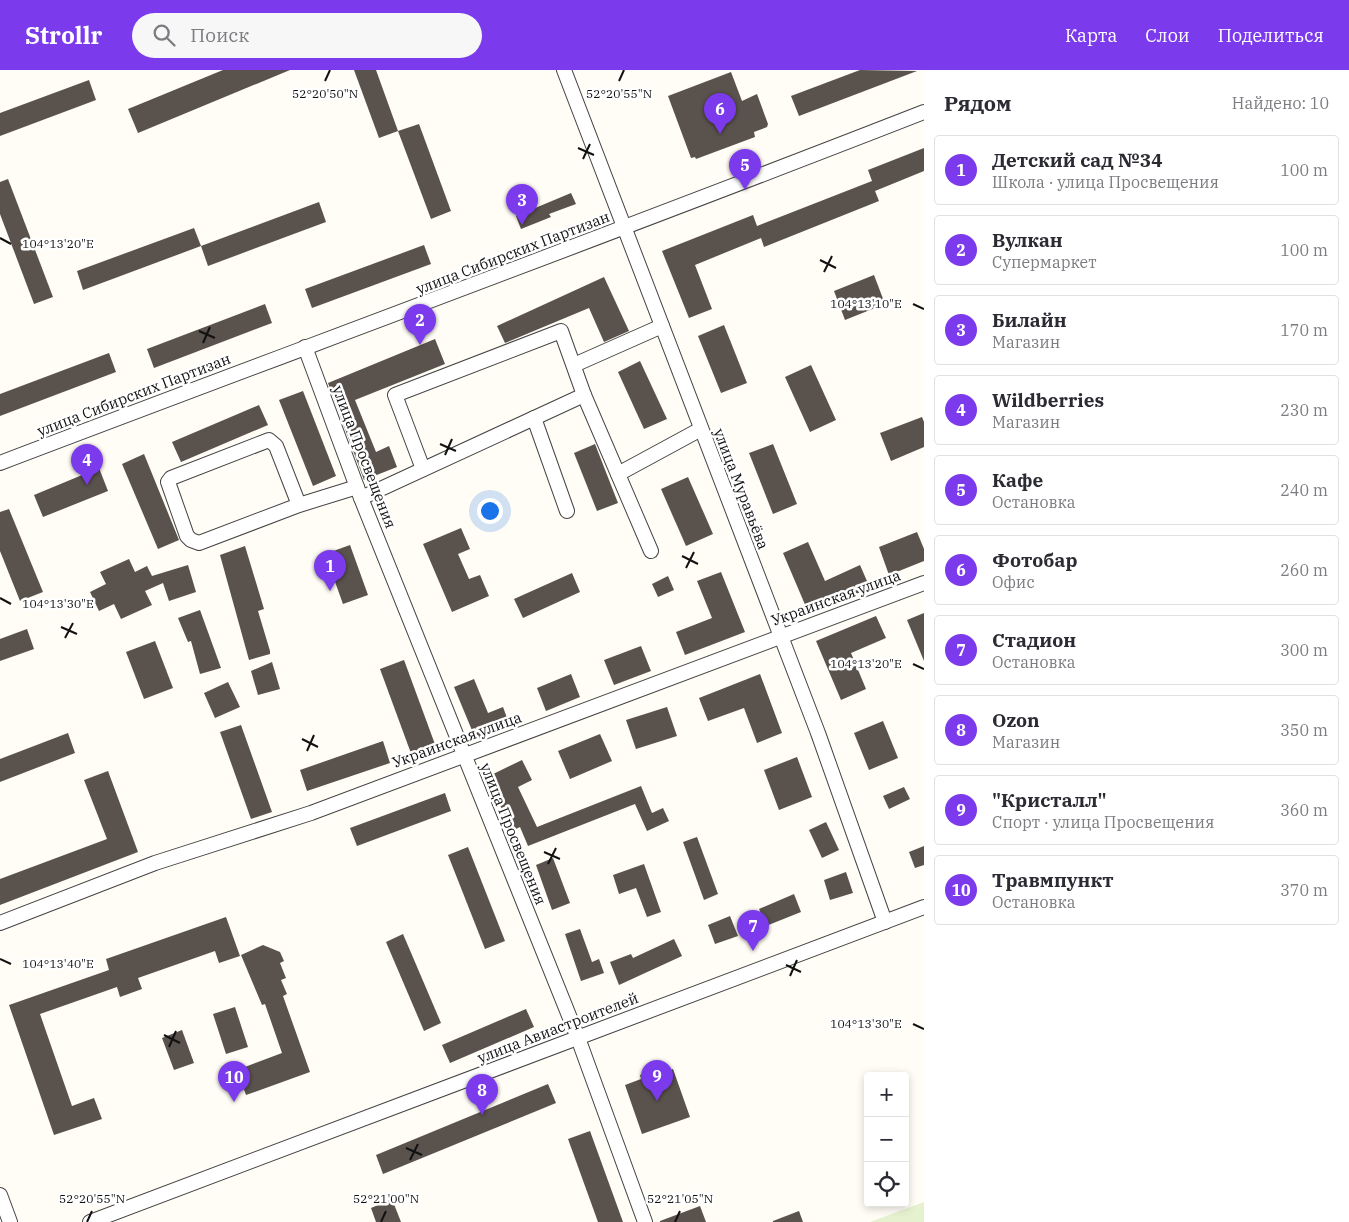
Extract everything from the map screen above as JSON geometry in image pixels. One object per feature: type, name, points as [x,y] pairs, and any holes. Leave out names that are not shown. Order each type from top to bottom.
[{"type":"street","name":"улица Муравьёва","points":[[564,70],[780,635],[885,922]]},
{"type":"street","name":"улица Сибирских Партизан","points":[[0,464],[924,112]]},
{"type":"street","points":[[574,365],[662,326]]},
{"type":"street","points":[[423,469],[395,396],[561,331],[584,395],[651,551]]},
{"type":"street","name":"улица Просвещения","points":[[305,347],[359,492],[578,1038],[645,1222]]},
{"type":"street","points":[[299,505],[276,446],[268,440],[171,478],[168,482],[187,536],[199,543],[299,505],[359,492],[423,469],[584,395]]},
{"type":"street","points":[[534,418],[567,511]]},
{"type":"street","points":[[618,474],[701,429]]},
{"type":"street","name":"Украинская улица","points":[[0,923],[155,863],[311,813],[780,635],[924,583]]},
{"type":"street","name":"улица Авиастроителей","points":[[90,1222],[924,907]]},
{"type":"street","points":[[0,1195],[10,1222]]},
{"type":"green space","points":[[924,1202],[924,1222],[870,1222]]},
{"type":"building","points":[[223,70],[290,70],[138,133],[128,109]]},
{"type":"building","points":[[354,70],[376,70],[398,131],[379,138]]},
{"type":"building","points":[[860,70],[917,71],[799,116],[791,96]]},
{"type":"building","points":[[731,72],[742,101],[757,94],[768,124],[767,127],[754,132],[755,137],[696,159],[695,157],[691,158],[668,96]]},
{"type":"building","points":[[89,80],[96,100],[0,136],[0,113]]},
{"type":"building","points":[[419,124],[451,211],[431,219],[398,131]]},
{"type":"building","points":[[924,148],[924,171],[875,191],[879,201],[764,247],[761,238],[695,265],[712,309],[689,318],[662,251],[753,215],[757,226],[872,181],[868,170]]},
{"type":"building","points":[[8,179],[53,297],[34,304],[0,214],[0,182]]},
{"type":"building","points":[[571,193],[576,204],[549,214],[551,217],[521,229],[516,216]]},
{"type":"building","points":[[319,202],[326,222],[208,266],[201,246]]},
{"type":"building","points":[[194,228],[201,246],[83,290],[77,271]]},
{"type":"building","points":[[424,245],[431,264],[312,308],[305,289]]},
{"type":"building","points":[[874,275],[885,304],[845,320],[834,291]]},
{"type":"building","points":[[604,277],[629,331],[604,342],[589,308],[505,343],[497,326]]},
{"type":"building","points":[[265,304],[272,323],[154,368],[147,349]]},
{"type":"building","points":[[724,325],[747,383],[721,393],[698,336]]},
{"type":"building","points":[[435,339],[445,364],[355,400],[376,452],[389,446],[397,467],[364,480],[328,383]]},
{"type":"building","points":[[109,353],[116,372],[0,416],[0,394]]},
{"type":"building","points":[[640,361],[667,419],[644,429],[618,372]]},
{"type":"building","points":[[811,365],[836,420],[810,432],[785,377]]},
{"type":"building","points":[[303,391],[336,476],[313,486],[279,400]]},
{"type":"building","points":[[259,405],[268,425],[181,462],[172,442]]},
{"type":"building","points":[[922,417],[924,422],[924,447],[891,461],[880,433]]},
{"type":"building","points":[[595,444],[618,503],[597,511],[574,453]]},
{"type":"building","points":[[773,444],[797,504],[773,514],[749,453]]},
{"type":"building","points":[[144,454],[179,540],[158,549],[122,464]]},
{"type":"building","points":[[99,468],[108,491],[43,517],[34,495]]},
{"type":"building","points":[[688,477],[713,534],[686,546],[661,489]]},
{"type":"building","points":[[9,509],[43,592],[20,601],[0,551],[0,512]]},
{"type":"building","points":[[461,528],[470,549],[458,554],[469,579],[480,575],[489,596],[452,612],[423,544]]},
{"type":"building","points":[[917,532],[924,549],[924,561],[889,575],[879,547]]},
{"type":"building","points":[[808,542],[825,581],[860,565],[870,588],[809,614],[783,553]]},
{"type":"building","points":[[350,545],[368,595],[343,604],[325,554]]},
{"type":"building","points":[[245,546],[264,609],[258,611],[270,651],[270,654],[249,660],[220,555]]},
{"type":"building","points":[[129,559],[135,572],[147,566],[152,576],[188,565],[196,592],[169,601],[163,583],[145,591],[152,605],[121,619],[114,604],[99,611],[90,592],[106,584],[100,572]]},
{"type":"building","points":[[721,572],[745,632],[685,655],[676,632],[712,618],[697,581]]},
{"type":"building","points":[[572,573],[580,592],[523,618],[514,599]]},
{"type":"building","points":[[668,576],[674,590],[658,597],[652,584]]},
{"type":"building","points":[[200,610],[221,668],[200,674],[191,641],[188,642],[178,618]]},
{"type":"building","points":[[924,613],[924,661],[907,620]]},
{"type":"building","points":[[876,616],[886,638],[851,653],[866,689],[841,700],[816,641]]},
{"type":"building","points":[[27,629],[34,649],[0,661],[0,639]]},
{"type":"building","points":[[155,641],[173,688],[144,699],[126,652]]},
{"type":"building","points":[[641,646],[651,671],[614,685],[604,660]]},
{"type":"building","points":[[404,660],[436,747],[412,756],[380,669]]},
{"type":"building","points":[[272,662],[280,689],[258,695],[251,671]]},
{"type":"building","points":[[571,674],[580,697],[546,711],[537,688]]},
{"type":"building","points":[[760,674],[782,733],[757,743],[744,708],[708,721],[699,698]]},
{"type":"building","points":[[474,679],[488,713],[503,707],[510,726],[476,740],[454,687]]},
{"type":"building","points":[[228,682],[240,707],[215,718],[204,693]]},
{"type":"building","points":[[667,707],[677,736],[636,749],[626,720]]},
{"type":"building","points":[[883,721],[898,758],[869,770],[854,733]]},
{"type":"building","points":[[241,725],[272,812],[251,819],[220,732]]},
{"type":"building","points":[[68,733],[75,753],[0,782],[0,759]]},
{"type":"building","points":[[600,734],[612,761],[570,779],[558,751]]},
{"type":"building","points":[[383,741],[390,763],[307,791],[300,770]]},
{"type":"building","points":[[797,757],[812,797],[779,810],[764,770]]},
{"type":"building","points":[[522,760],[532,780],[518,787],[537,827],[641,786],[652,813],[663,808],[669,821],[647,831],[635,804],[528,846],[520,827],[512,831],[487,777]]},
{"type":"building","points":[[108,771],[138,852],[0,905],[0,879],[107,839],[84,780]]},
{"type":"building","points":[[904,787],[910,799],[889,809],[883,796]]},
{"type":"building","points":[[445,793],[451,811],[357,846],[350,828]]},
{"type":"building","points":[[826,822],[839,850],[822,858],[809,830]]},
{"type":"building","points":[[697,837],[718,894],[704,900],[683,842]]},
{"type":"building","points":[[924,846],[924,865],[915,868],[909,852]]},
{"type":"building","points":[[468,847],[505,941],[485,949],[448,855]]},
{"type":"building","points":[[553,858],[570,903],[552,910],[536,865]]},
{"type":"building","points":[[644,864],[661,912],[647,917],[636,888],[619,894],[613,875]]},
{"type":"building","points":[[846,872],[853,893],[830,900],[824,880]]},
{"type":"building","points":[[794,894],[801,912],[766,926],[759,909]]},
{"type":"building","points":[[730,916],[738,936],[715,944],[708,925]]},
{"type":"building","points":[[226,917],[240,956],[219,963],[215,951],[138,978],[142,989],[120,997],[117,987],[40,1014],[72,1106],[94,1098],[102,1119],[54,1135],[9,1005],[109,970],[106,959]]},
{"type":"building","points":[[580,929],[592,962],[599,959],[604,973],[581,981],[565,934]]},
{"type":"building","points":[[403,934],[441,1023],[424,1031],[386,942]]},
{"type":"building","points":[[674,939],[682,956],[619,985],[610,962],[631,954],[633,958]]},
{"type":"building","points":[[263,945],[280,952],[284,961],[280,963],[286,978],[281,980],[287,994],[283,996],[310,1072],[246,1095],[237,1070],[282,1053],[265,1004],[262,1005],[241,955]]},
{"type":"building","points":[[235,1007],[248,1047],[226,1054],[213,1014]]},
{"type":"building","points":[[526,1009],[534,1027],[450,1063],[442,1045]]},
{"type":"building","points":[[182,1030],[194,1063],[174,1070],[162,1038]]},
{"type":"building","points":[[655,1069],[657,1075],[673,1069],[690,1117],[642,1134],[625,1085],[641,1079],[640,1075]]},
{"type":"building","points":[[548,1084],[556,1103],[383,1174],[376,1155]]},
{"type":"building","points":[[590,1131],[623,1222],[598,1222],[568,1139]]},
{"type":"building","points":[[392,1199],[401,1222],[376,1222],[371,1208]]},
{"type":"building","points":[[700,1206],[706,1222],[660,1222],[660,1221]]},
{"type":"building","points":[[799,1211],[803,1222],[773,1222],[773,1221]]},
{"type":"place","name":"Фотобар","points":[[720,134]]},
{"type":"place","name":"Кафе","points":[[745,190]]},
{"type":"place","name":"Билайн","points":[[522,225]]},
{"type":"place","name":"Вулкан","points":[[420,345]]},
{"type":"place","name":"Wildberries","points":[[87,485]]},
{"type":"place","name":"Детский сад №34","points":[[330,591]]},
{"type":"place","name":"Стадион","points":[[753,951]]},
{"type":"place","name":"\"Кристалл\"","points":[[657,1101]]},
{"type":"place","name":"Травмпункт","points":[[234,1102]]},
{"type":"place","name":"Ozon","points":[[482,1115]]}]
